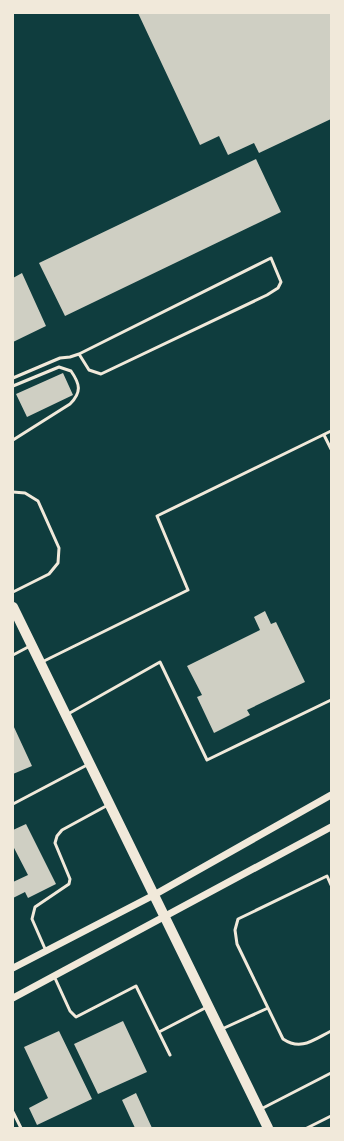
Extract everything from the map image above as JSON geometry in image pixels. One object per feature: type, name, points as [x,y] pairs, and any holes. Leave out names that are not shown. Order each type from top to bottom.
[{"type":"main road","points":[[13,607],[268,1128]]},
{"type":"street","points":[[13,968],[154,895],[331,795]]},
{"type":"street","points":[[13,998],[331,828]]},
{"type":"lane","points":[[13,378],[60,358],[79,354],[271,258],[281,282],[278,288],[267,295],[101,374],[89,370],[79,354]]},
{"type":"lane","points":[[13,386],[59,367],[71,371],[79,386],[77,397],[70,404],[13,440]]},
{"type":"lane","points":[[41,663],[188,590],[157,516],[331,431]]},
{"type":"lane","points":[[324,434],[331,449]]},
{"type":"lane","points":[[13,492],[25,493],[38,501],[59,548],[58,563],[49,574],[13,592]]},
{"type":"lane","points":[[13,655],[32,645]]},
{"type":"lane","points":[[66,715],[160,662],[207,760],[331,700]]},
{"type":"lane","points":[[13,804],[90,763]]},
{"type":"lane","points":[[46,950],[32,919],[35,907],[69,884],[70,878],[55,844],[57,836],[62,830],[110,804]]},
{"type":"lane","points":[[331,874],[238,919],[235,930],[237,944],[283,1039],[291,1044],[302,1045],[331,1031]]},
{"type":"lane","points":[[327,876],[331,885]]},
{"type":"lane","points":[[54,976],[70,1011],[76,1016],[136,986],[170,1055]]},
{"type":"lane","points":[[159,1032],[209,1007]]},
{"type":"lane","points":[[220,1030],[268,1008]]},
{"type":"lane","points":[[259,1110],[331,1073]]},
{"type":"lane","points":[[13,1112],[21,1128]]},
{"type":"lane","points":[[307,1128],[331,1116]]},
{"type":"building","points":[[138,13],[331,13],[331,119],[259,153],[254,143],[228,155],[219,136],[200,145]]},
{"type":"building","points":[[256,159],[281,212],[65,316],[39,263]]},
{"type":"building","points":[[22,273],[46,326],[13,342],[13,278]]},
{"type":"building","points":[[63,373],[73,395],[27,417],[16,394]]},
{"type":"building","points":[[265,611],[271,624],[276,622],[305,682],[247,710],[250,715],[214,733],[197,697],[202,695],[187,666],[260,630],[254,617]]},
{"type":"building","points":[[13,725],[32,766],[13,774]]},
{"type":"building","points":[[26,824],[56,884],[28,898],[25,892],[13,898],[13,882],[28,875],[13,846],[13,830]]},
{"type":"building","points":[[123,1021],[147,1072],[98,1094],[74,1044]]},
{"type":"building","points":[[59,1031],[92,1099],[37,1125],[29,1108],[48,1098],[24,1047]]},
{"type":"building","points":[[136,1093],[152,1128],[135,1128],[122,1100]]}]
